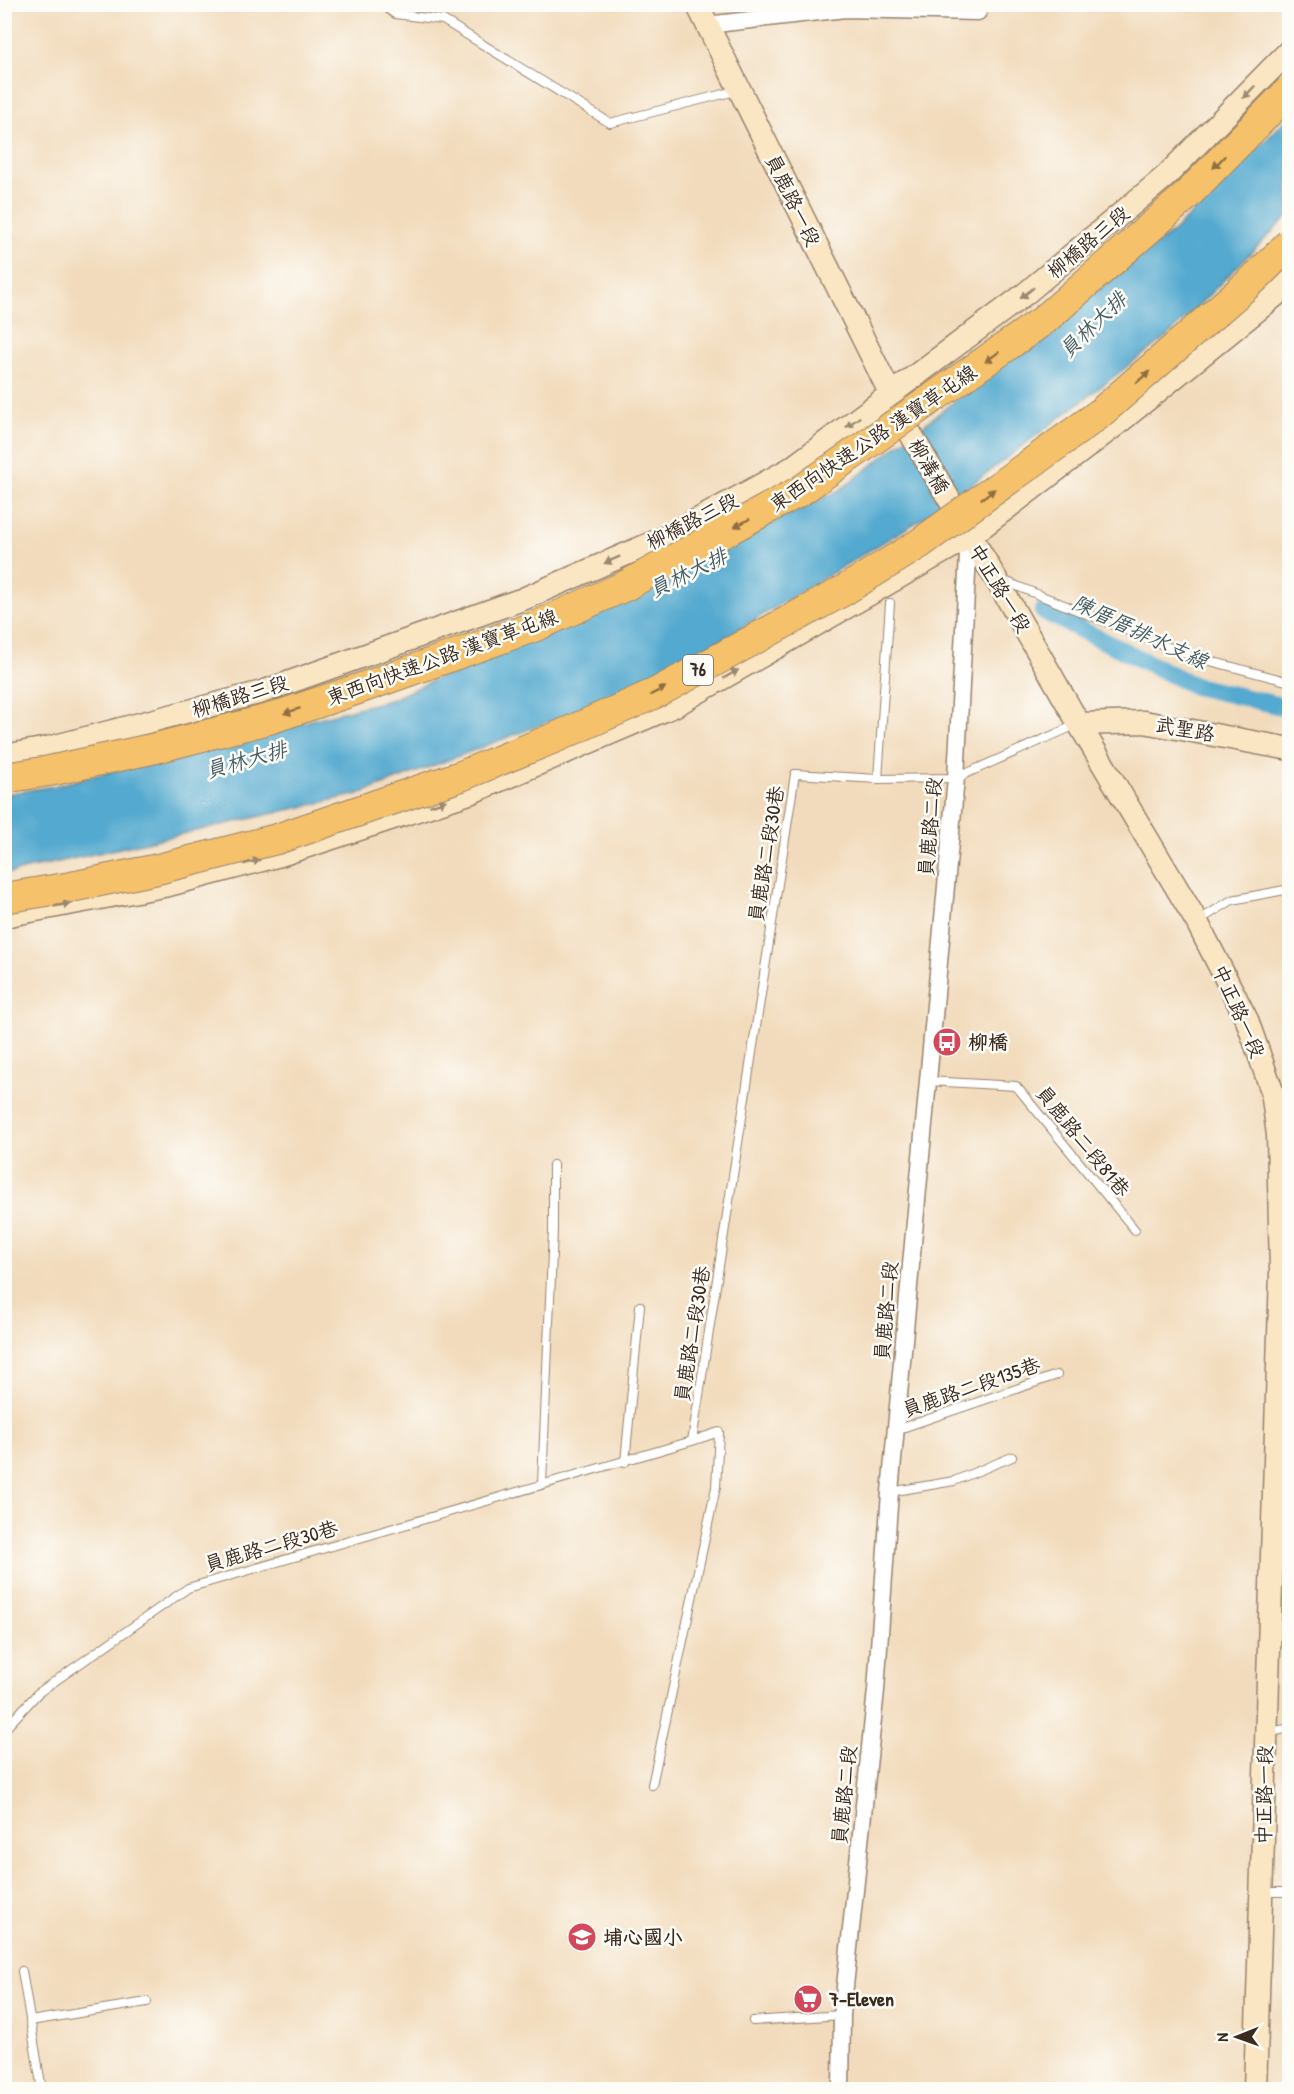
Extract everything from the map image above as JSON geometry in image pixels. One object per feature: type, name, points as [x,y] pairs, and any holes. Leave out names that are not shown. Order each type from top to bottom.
[{"type":"highway","name":"東西向快速公路 漢寶草屯線","points":[[4,778],[49,771],[156,748],[268,718],[536,626],[625,586],[800,491],[1044,320],[1185,197],[1290,90]]},
{"type":"highway","name":"76","points":[[4,898],[147,871],[277,839],[461,776],[658,692],[843,591],[919,544],[1098,415],[1255,278],[1290,243]]},
{"type":"main road","name":"員鹿路一段","points":[[697,4],[889,395]]},
{"type":"main road","name":"柳橋路三段","points":[[4,756],[48,748],[262,692],[523,599],[668,536],[790,469],[1025,294],[1166,176],[1290,50]]},
{"type":"main road","points":[[4,916],[169,885],[276,856],[472,792],[674,706],[969,537],[1126,417],[1276,295],[1290,280]]},
{"type":"main road","name":"柳溝橋","points":[[889,395],[969,537]]},
{"type":"main road","name":"中正路一段","points":[[969,537],[1197,922],[1246,1020],[1272,1091],[1284,1134],[1281,1272],[1281,1519],[1265,1733],[1255,2090]]},
{"type":"main road","name":"武聖路","points":[[1079,724],[1144,722],[1290,749]]},
{"type":"street","points":[[707,25],[845,9],[978,12]]},
{"type":"street","name":"員鹿路二段","points":[[841,2090],[842,2016],[876,1690],[890,1492],[956,778],[969,537]]},
{"type":"lane","points":[[381,4],[394,14],[443,20],[610,123],[740,89]]},
{"type":"lane","points":[[994,577],[1191,656],[1290,682]]},
{"type":"lane","points":[[878,779],[890,603]]},
{"type":"lane","name":"員鹿路二段30巷","points":[[4,1730],[39,1693],[188,1588],[692,1441],[795,774],[878,779],[956,778],[1079,724]]},
{"type":"lane","points":[[1197,922],[1232,900],[1290,889]]},
{"type":"lane","name":"員鹿路二段81巷","points":[[927,1081],[1016,1086],[1135,1230]]},
{"type":"lane","points":[[542,1484],[553,1230],[553,1165]]},
{"type":"lane","points":[[625,1462],[640,1306]]},
{"type":"lane","name":"員鹿路二段135巷","points":[[896,1430],[1057,1375]]},
{"type":"lane","points":[[652,1785],[716,1487],[719,1432],[692,1441]]},
{"type":"lane","points":[[890,1492],[954,1481],[1012,1457]]},
{"type":"lane","points":[[1265,1733],[1290,1728]]},
{"type":"lane","points":[[1262,1892],[1290,1892]]},
{"type":"lane","points":[[22,1971],[42,2090]]},
{"type":"lane","points":[[30,2021],[147,2002]]},
{"type":"lane","points":[[753,2021],[842,2016]]},
{"type":"water","name":"員林大排","points":[[1289,117],[1289,215],[1169,335],[942,507],[648,684],[359,794],[5,874],[5,794],[54,786],[393,699],[840,490],[1174,231]]},
{"type":"waterway","name":"陳厝厝排水支線","points":[[1043,611],[1195,686],[1290,708]]},
{"type":"place","name":"柳橋","points":[[947,1042]]},
{"type":"place","name":"埔心國小","points":[[582,1937]]},
{"type":"place","name":"7-Eleven","points":[[808,1999]]}]
